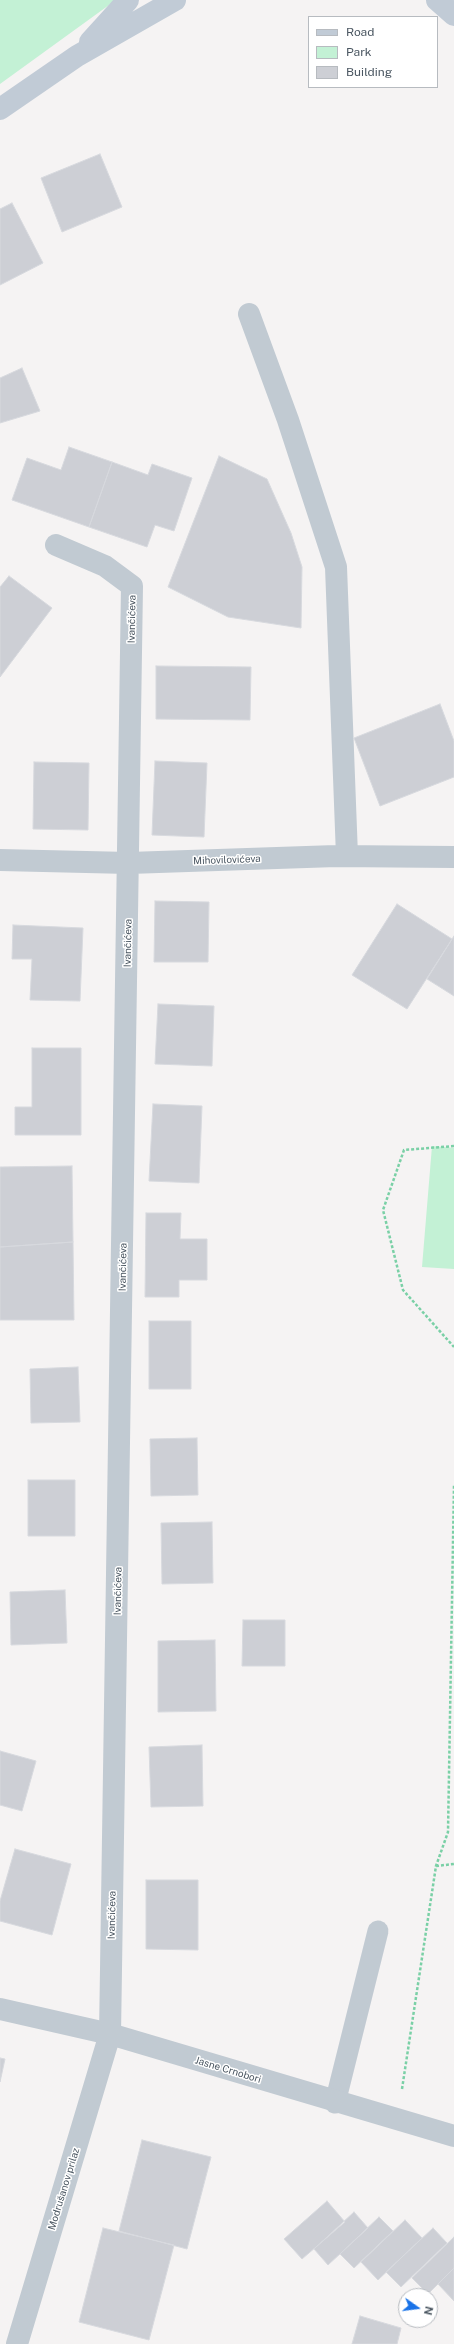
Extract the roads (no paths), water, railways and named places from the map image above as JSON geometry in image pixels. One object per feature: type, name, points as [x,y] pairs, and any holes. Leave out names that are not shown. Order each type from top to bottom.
[{"type":"main road","points":[[77,56],[128,0]]},
{"type":"main road","points":[[0,109],[77,56],[175,0]]},
{"type":"main road","points":[[437,0],[454,15]]},
{"type":"street","points":[[249,314],[288,420],[336,567],[347,856]]},
{"type":"street","name":"Ivančićeva","points":[[56,545],[105,566],[132,586],[129,863],[110,2034]]},
{"type":"street","name":"Mihovilovićeva","points":[[0,860],[129,863],[347,856],[454,857]]},
{"type":"street","name":"Jasne Crnobori","points":[[0,2009],[110,2034],[335,2103],[454,2136]]},
{"type":"street","name":"Modrušanov prilaz","points":[[17,2344],[110,2034]]},
{"type":"lane","points":[[335,2103],[378,1931]]}]
